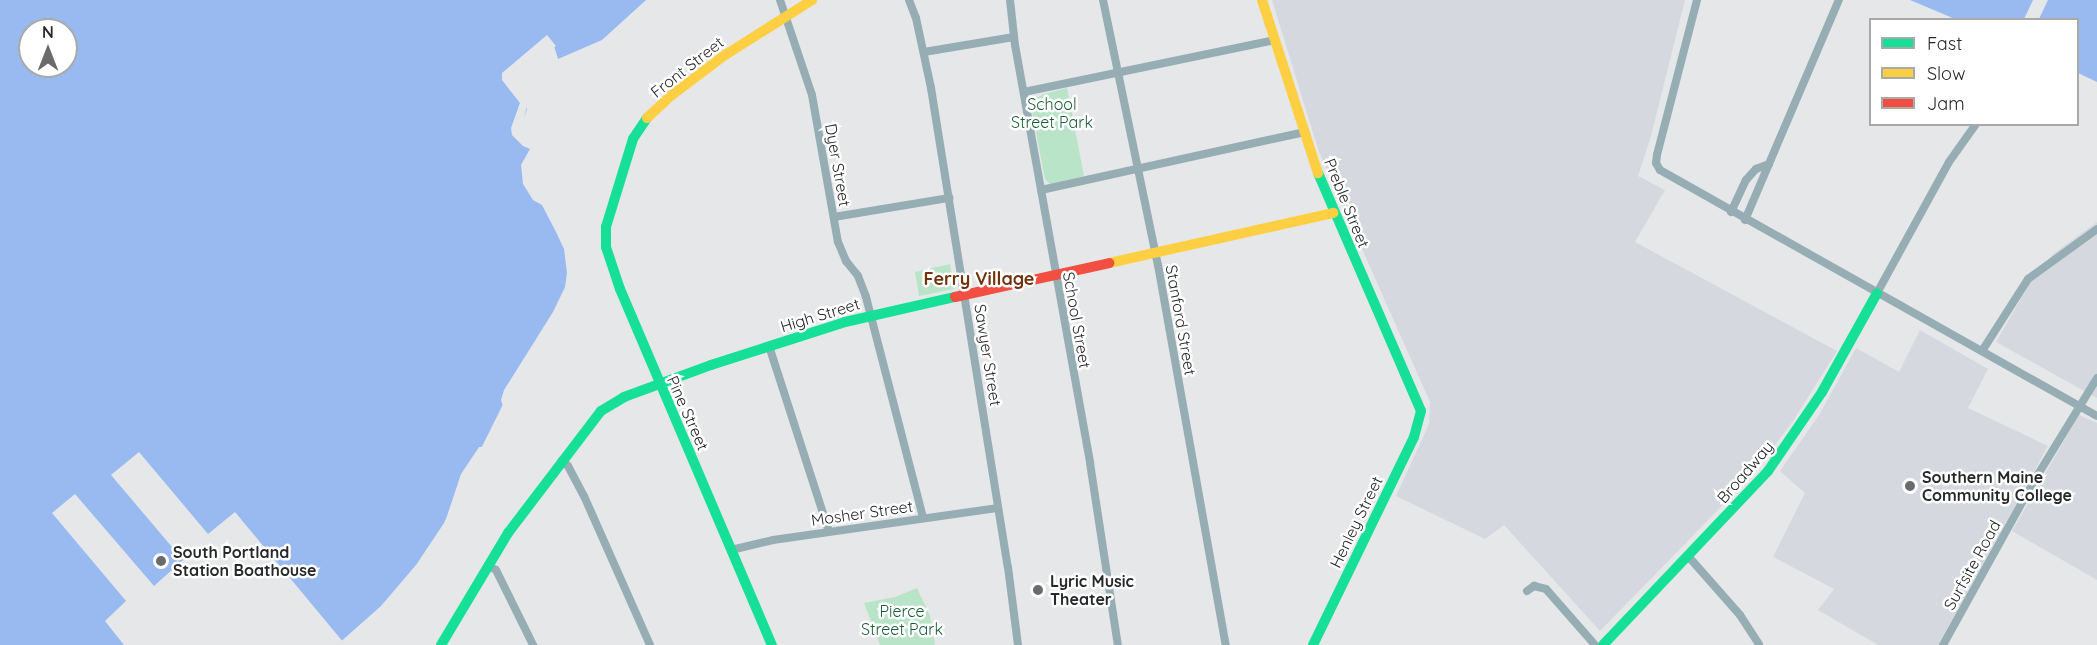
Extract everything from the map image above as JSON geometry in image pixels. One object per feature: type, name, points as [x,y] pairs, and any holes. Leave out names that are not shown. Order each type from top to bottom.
[{"type":"street","name":"Dyer Street","points":[[780,0],[812,95],[842,252],[858,276],[872,315],[923,518]]},
{"type":"street","name":"Front Street","points":[[619,188],[633,139],[641,124],[672,95],[712,65],[812,0]]},
{"type":"street","name":"Sawyer Street","points":[[909,0],[924,52],[949,198],[997,508],[1015,645]]},
{"type":"street","name":"School Street","points":[[1010,0],[1014,37],[1055,275],[1090,463],[1118,645]]},
{"type":"street","name":"Stanford Street","points":[[1104,0],[1156,254],[1226,645]]},
{"type":"street","name":"Preble Street","points":[[1262,0],[1304,132],[1333,213],[1422,411]]},
{"type":"street","points":[[1697,0],[1657,156],[1656,163],[1660,170],[1745,220],[2097,416]]},
{"type":"street","points":[[1745,220],[1839,0]]},
{"type":"street","points":[[924,52],[1014,37]]},
{"type":"street","points":[[1024,92],[1275,40]]},
{"type":"street","points":[[1877,293],[1949,162],[1975,126]]},
{"type":"street","points":[[1041,190],[1304,132]]},
{"type":"street","points":[[1731,212],[1746,180],[1756,169],[1769,164]]},
{"type":"street","name":"Pine Street","points":[[619,188],[606,227],[606,247],[620,289],[772,645]]},
{"type":"street","points":[[834,217],[949,198]]},
{"type":"street","name":"High Street","points":[[441,645],[488,565],[562,460],[601,411],[624,397],[769,346],[872,315],[1333,213]]},
{"type":"street","points":[[1982,351],[2028,279],[2097,229]]},
{"type":"street","name":"Broadway","points":[[1603,645],[1760,481],[1822,392],[1877,293]]},
{"type":"street","points":[[769,346],[829,531]]},
{"type":"street","name":"Surfsite Road","points":[[1943,645],[2097,378]]},
{"type":"street","name":"Henley Street","points":[[1313,645],[1414,437],[1422,411]]},
{"type":"street","points":[[562,460],[574,476],[584,496],[650,645]]},
{"type":"street","name":"Mosher Street","points":[[731,550],[829,531],[997,508]]},
{"type":"street","points":[[1688,556],[1740,615],[1759,644]]},
{"type":"street","points":[[488,565],[496,570],[533,645]]},
{"type":"street","points":[[1527,591],[1534,586],[1546,589],[1595,645]]},
{"type":"shaded area","points":[[1272,0],[1685,0],[1651,136],[1638,176],[1665,190],[1635,242],[1837,351],[1793,421],[1754,473],[1600,631],[1504,525],[1485,539],[1396,496],[1429,424],[1430,402],[1319,152]]},
{"type":"shaded area","points":[[2097,222],[2097,398],[1996,342],[2030,283],[2053,254]]},
{"type":"shaded area","name":"Southern Maine Community College","points":[[1920,330],[1988,369],[1968,408],[2048,446],[1938,645],[1878,645],[1818,610],[1834,589],[1773,557],[1805,493],[1780,471],[1819,415],[1856,348],[1899,372]]},
{"type":"shaded area","name":"Southern Maine Community College","points":[[2079,415],[2097,423],[2097,580],[2012,531]]},
{"type":"green space","name":"School Street Park","points":[[1067,88],[1084,176],[1050,184],[1045,179],[1030,101],[1044,94]]},
{"type":"green space","points":[[950,264],[954,289],[919,296],[915,272]]},
{"type":"green space","name":"Pierce Street Park","points":[[917,588],[930,616],[935,645],[880,645],[864,603],[895,597]]},
{"type":"water","points":[[0,0],[646,0],[602,40],[558,59],[554,46],[548,40],[506,77],[527,109],[521,127],[521,137],[531,143],[529,175],[569,255],[569,286],[529,352],[444,523],[416,565],[381,606],[337,645],[0,645]]},
{"type":"water","points":[[1910,0],[2097,0],[2097,82],[2079,73],[2079,18],[1953,18]]},
{"type":"pier","points":[[2033,0],[2048,0],[2039,18],[2024,18]]},
{"type":"pier","points":[[547,35],[556,46],[552,49],[547,44],[512,72],[510,77],[527,104],[522,130],[538,153],[532,174],[547,200],[571,253],[574,273],[572,288],[552,324],[531,354],[504,409],[501,400],[504,390],[553,312],[565,287],[567,273],[564,249],[556,232],[542,205],[533,200],[523,184],[521,165],[530,149],[523,146],[512,135],[511,128],[520,103],[502,80],[502,73]]},
{"type":"pier","points":[[479,447],[485,447],[468,476],[448,523],[445,522],[461,474]]},
{"type":"pier","points":[[139,452],[208,534],[235,512],[344,643],[341,645],[124,645],[105,621],[126,601],[52,513],[75,494],[154,586],[183,560],[111,475]]},
{"type":"traffic: fast","points":[[647,118],[633,139],[606,227],[606,247],[620,289],[772,645]]},
{"type":"traffic: fast","points":[[1313,645],[1414,437],[1421,411],[1318,173]]},
{"type":"traffic: fast","points":[[1603,645],[1768,471],[1822,392],[1877,293]]},
{"type":"traffic: fast","points":[[441,645],[508,533],[601,411],[624,397],[711,365],[845,322],[955,297]]},
{"type":"traffic: slow","points":[[647,118],[672,95],[722,57],[812,0]]},
{"type":"traffic: slow","points":[[1262,0],[1318,173]]},
{"type":"traffic: slow","points":[[1109,263],[1333,213]]},
{"type":"traffic: jam","points":[[955,297],[1109,263]]},
{"type":"place","name":"Southern Maine Community College","points":[[1910,486]]},
{"type":"place","name":"South Portland Station Boathouse","points":[[161,561]]},
{"type":"place","name":"Lyric Music Theater","points":[[1038,590]]},
{"type":"district","name":"Ferry Village","points":[[979,279]]}]
